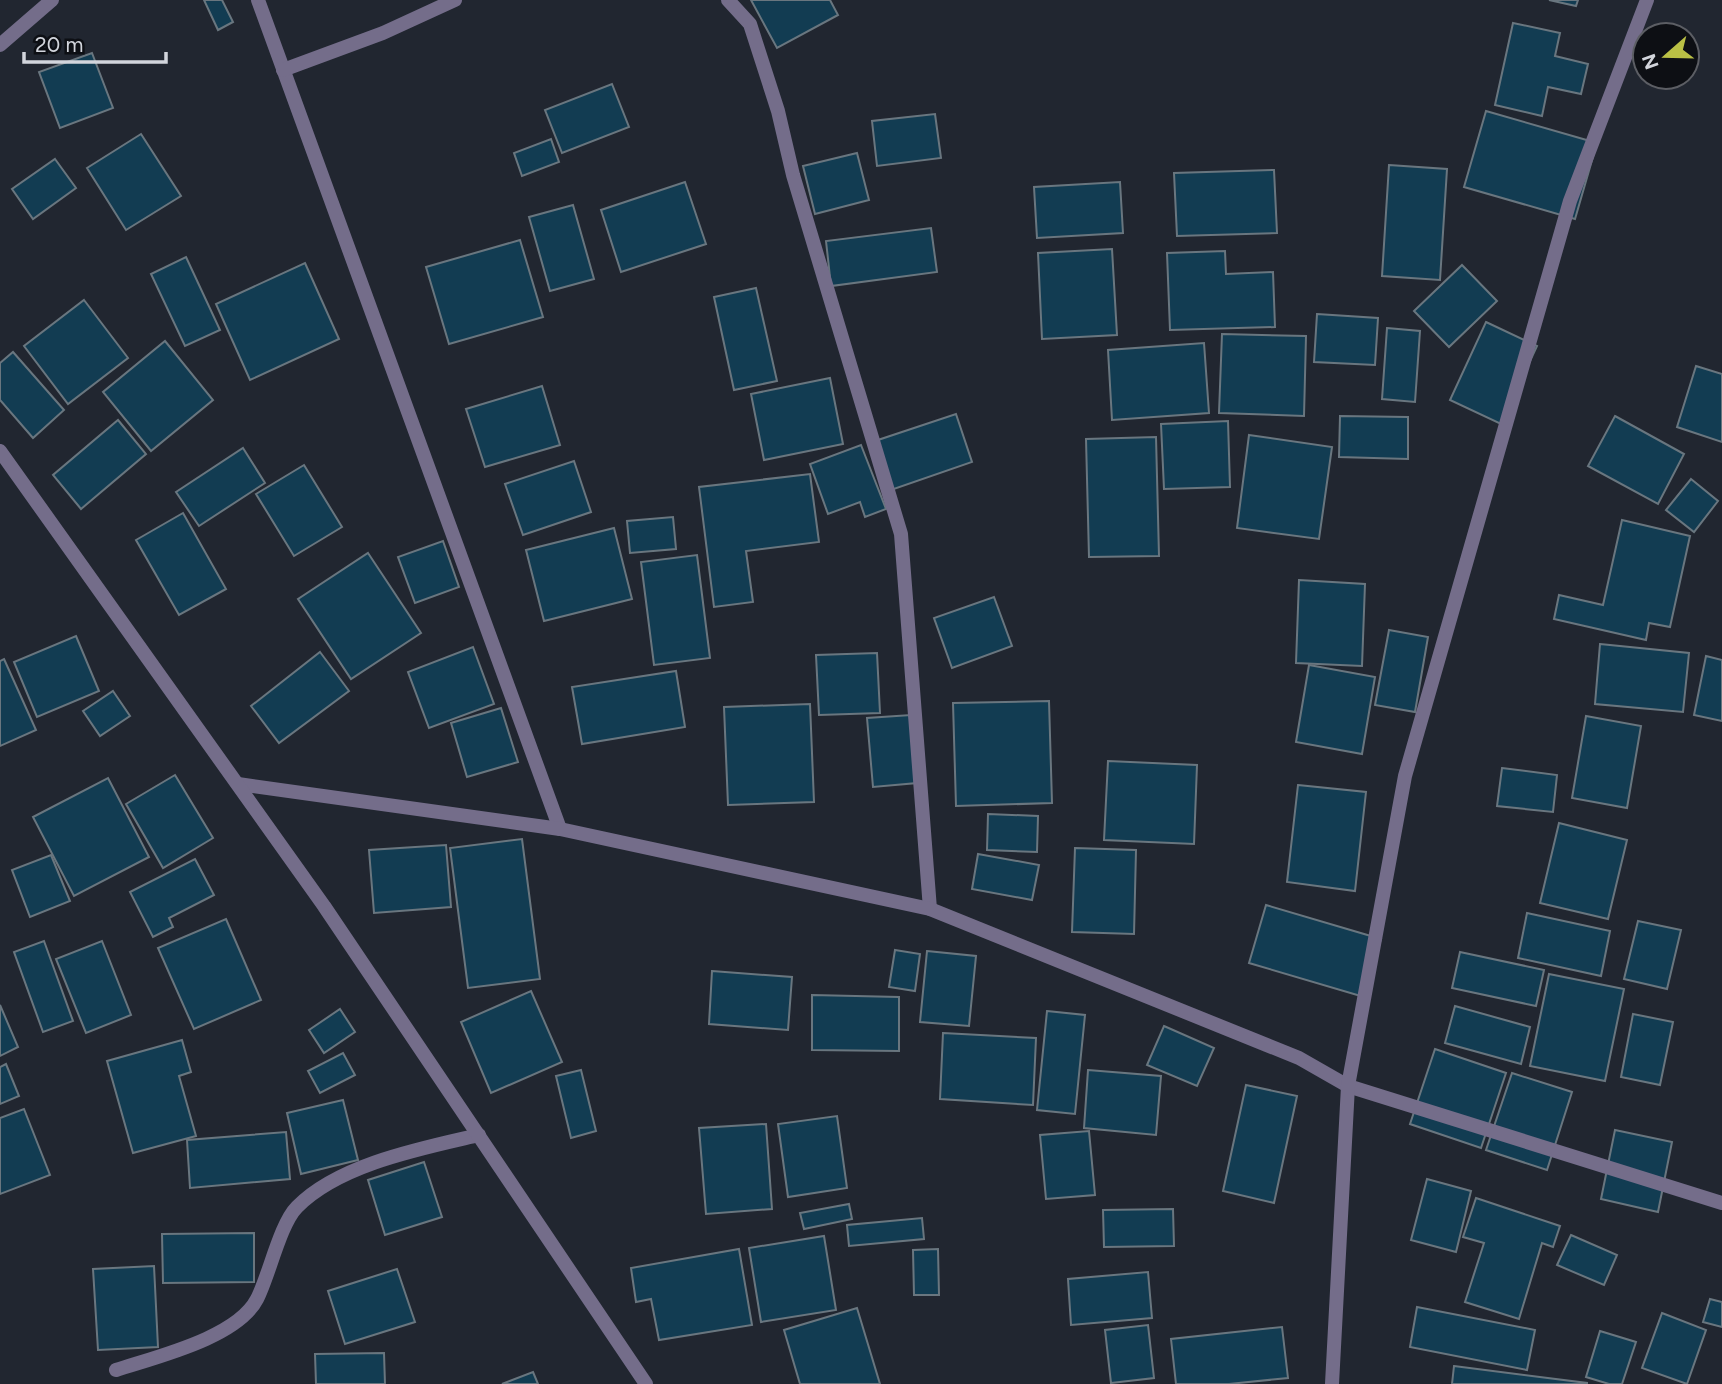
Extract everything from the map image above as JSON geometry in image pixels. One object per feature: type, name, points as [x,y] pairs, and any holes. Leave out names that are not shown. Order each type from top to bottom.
[{"type":"street","points":[[0,45],[52,0]]},
{"type":"street","points":[[258,0],[560,829]]},
{"type":"street","points":[[284,70],[383,33],[455,0]]},
{"type":"street","points":[[729,0],[750,24],[778,111],[793,176],[901,534],[930,909]]},
{"type":"street","points":[[1332,1384],[1348,1086],[1405,776],[1570,201],[1647,0]]},
{"type":"street","points":[[0,451],[324,906],[646,1384]]},
{"type":"street","points":[[237,784],[560,829],[930,909],[1299,1058],[1348,1086],[1722,1203]]},
{"type":"street","points":[[116,1370],[183,1347],[237,1322],[256,1301],[294,1210],[313,1193],[400,1153],[479,1135]]},
{"type":"building","points":[[204,0],[222,0],[233,22],[218,30]]},
{"type":"building","points":[[751,0],[830,0],[838,15],[777,48]]},
{"type":"building","points":[[1549,0],[1578,0],[1576,6]]},
{"type":"building","points":[[1513,23],[1560,33],[1555,56],[1588,64],[1581,94],[1548,87],[1542,116],[1495,105]]},
{"type":"building","points":[[92,53],[113,108],[60,128],[39,72]]},
{"type":"building","points":[[612,84],[629,127],[562,153],[545,110]]},
{"type":"building","points":[[1486,111],[1597,143],[1575,219],[1464,187]]},
{"type":"building","points":[[935,114],[941,158],[877,166],[872,121]]},
{"type":"building","points":[[141,134],[181,196],[126,230],[87,168]]},
{"type":"building","points":[[551,139],[559,162],[522,176],[514,153]]},
{"type":"building","points":[[857,153],[869,200],[815,214],[803,166]]},
{"type":"building","points":[[55,159],[76,188],[33,219],[12,189]]},
{"type":"building","points":[[1389,165],[1447,169],[1440,280],[1382,276]]},
{"type":"building","points":[[1274,170],[1277,233],[1177,236],[1174,173]]},
{"type":"building","points":[[685,182],[706,244],[621,272],[601,210]]},
{"type":"building","points":[[1120,182],[1123,233],[1037,238],[1034,187]]},
{"type":"building","points":[[573,205],[594,279],[550,291],[529,217]]},
{"type":"building","points":[[931,228],[937,272],[831,286],[826,241]]},
{"type":"building","points":[[520,240],[543,317],[449,344],[426,267]]},
{"type":"building","points":[[1112,249],[1117,335],[1042,339],[1038,253]]},
{"type":"building","points":[[1225,251],[1226,274],[1273,272],[1275,327],[1170,330],[1167,253]]},
{"type":"building","points":[[186,257],[220,330],[185,346],[151,274]]},
{"type":"building","points":[[305,263],[339,339],[250,380],[216,304]]},
{"type":"building","points":[[1462,265],[1497,301],[1449,347],[1414,311]]},
{"type":"building","points":[[756,288],[777,381],[734,390],[714,297]]},
{"type":"building","points":[[84,300],[128,358],[68,404],[24,346]]},
{"type":"building","points":[[1317,314],[1378,318],[1375,365],[1314,362]]},
{"type":"building","points":[[1486,322],[1537,346],[1501,424],[1450,400]]},
{"type":"building","points":[[1387,328],[1420,331],[1415,402],[1382,399]]},
{"type":"building","points":[[1222,334],[1306,336],[1304,416],[1219,413]]},
{"type":"building","points":[[165,341],[213,400],[151,451],[103,392]]},
{"type":"building","points":[[1204,343],[1209,413],[1112,420],[1108,350]]},
{"type":"building","points":[[13,352],[64,410],[33,438],[0,400],[0,363]]},
{"type":"building","points":[[1696,366],[1722,374],[1722,442],[1677,427]]},
{"type":"building","points":[[830,378],[843,444],[764,460],[751,394]]},
{"type":"building","points":[[542,386],[560,445],[485,467],[466,409]]},
{"type":"building","points":[[956,414],[972,462],[888,491],[872,442]]},
{"type":"building","points":[[1340,416],[1408,417],[1408,459],[1339,457]]},
{"type":"building","points":[[1615,416],[1684,454],[1658,504],[1588,466]]},
{"type":"building","points":[[118,420],[146,454],[81,509],[53,475]]},
{"type":"building","points":[[1228,421],[1230,487],[1164,489],[1161,424]]},
{"type":"building","points":[[1249,435],[1332,447],[1319,539],[1237,528]]},
{"type":"building","points":[[1156,437],[1159,556],[1089,557],[1086,439]]},
{"type":"building","points":[[861,445],[886,509],[865,517],[860,502],[828,514],[810,464]]},
{"type":"building","points":[[243,448],[265,483],[199,526],[176,492]]},
{"type":"building","points":[[574,461],[591,512],[523,535],[505,484]]},
{"type":"building","points":[[304,465],[342,527],[294,556],[256,494]]},
{"type":"building","points":[[810,474],[819,542],[746,551],[753,602],[714,607],[699,487]]},
{"type":"building","points":[[1691,479],[1718,501],[1694,532],[1666,510]]},
{"type":"building","points":[[183,513],[226,589],[179,615],[136,540]]},
{"type":"building","points":[[673,517],[676,549],[630,553],[627,521]]},
{"type":"building","points":[[1622,520],[1690,536],[1670,627],[1649,623],[1646,640],[1554,619],[1559,595],[1603,605]]},
{"type":"building","points":[[614,528],[632,599],[544,621],[526,550]]},
{"type":"building","points":[[443,541],[459,587],[415,603],[398,557]]},
{"type":"building","points":[[368,553],[421,633],[351,679],[298,599]]},
{"type":"building","points":[[697,555],[710,658],[654,665],[641,562]]},
{"type":"building","points":[[1299,580],[1365,584],[1362,666],[1296,663]]},
{"type":"building","points":[[994,597],[1012,646],[952,668],[934,618]]},
{"type":"building","points":[[1389,630],[1428,637],[1415,712],[1375,705]]},
{"type":"building","points":[[76,636],[99,691],[37,717],[14,662]]},
{"type":"building","points":[[1600,644],[1689,653],[1683,712],[1595,704]]},
{"type":"building","points":[[473,647],[494,704],[429,728],[408,672]]},
{"type":"building","points":[[320,652],[349,691],[279,743],[251,706]]},
{"type":"building","points":[[877,653],[880,713],[819,715],[816,655]]},
{"type":"building","points":[[1706,656],[1722,660],[1722,721],[1694,715]]},
{"type":"building","points":[[4,659],[36,730],[0,746],[0,661]]},
{"type":"building","points":[[1309,665],[1375,677],[1362,754],[1296,742]]},
{"type":"building","points":[[676,671],[685,727],[582,744],[572,687]]},
{"type":"building","points":[[113,691],[130,716],[100,736],[83,711]]},
{"type":"building","points":[[1049,701],[1052,803],[956,806],[953,703]]},
{"type":"building","points":[[810,704],[814,802],[728,805],[724,707]]},
{"type":"building","points":[[501,708],[518,762],[467,777],[451,723]]},
{"type":"building","points":[[911,715],[917,783],[873,787],[867,718]]},
{"type":"building","points":[[1586,716],[1641,726],[1627,808],[1572,798]]},
{"type":"building","points":[[1108,761],[1197,765],[1194,844],[1104,840]]},
{"type":"building","points":[[1502,768],[1557,775],[1553,812],[1497,806]]},
{"type":"building","points":[[175,775],[213,838],[163,868],[126,804]]},
{"type":"building","points":[[108,778],[149,857],[74,896],[33,817]]},
{"type":"building","points":[[1298,785],[1366,792],[1355,891],[1287,882]]},
{"type":"building","points":[[988,814],[1038,816],[1037,852],[987,850]]},
{"type":"building","points":[[1559,823],[1627,840],[1608,919],[1540,903]]},
{"type":"building","points":[[522,839],[540,979],[468,988],[450,848]]},
{"type":"building","points":[[446,845],[451,907],[374,913],[369,850]]},
{"type":"building","points":[[1075,848],[1136,850],[1134,934],[1072,932]]},
{"type":"building","points":[[978,854],[1039,865],[1032,900],[972,889]]},
{"type":"building","points":[[51,855],[70,901],[30,917],[12,870]]},
{"type":"building","points":[[195,859],[214,895],[169,918],[173,927],[153,937],[130,892]]},
{"type":"building","points":[[1266,905],[1381,939],[1364,997],[1249,963]]},
{"type":"building","points":[[1527,913],[1610,931],[1601,976],[1518,958]]},
{"type":"building","points":[[226,919],[261,1000],[194,1029],[158,948]]},
{"type":"building","points":[[1638,921],[1681,930],[1667,989],[1624,979]]},
{"type":"building","points":[[44,941],[73,1021],[43,1032],[14,952]]},
{"type":"building","points":[[102,941],[131,1015],[86,1033],[56,959]]},
{"type":"building","points":[[895,950],[920,954],[915,991],[889,987]]},
{"type":"building","points":[[927,951],[976,956],[969,1026],[920,1022]]},
{"type":"building","points":[[1460,952],[1544,970],[1536,1006],[1452,988]]},
{"type":"building","points":[[712,971],[792,977],[788,1030],[709,1024]]},
{"type":"building","points":[[1549,974],[1624,989],[1605,1081],[1530,1066]]},
{"type":"building","points":[[531,991],[562,1062],[491,1093],[461,1022]]},
{"type":"building","points":[[812,995],[899,997],[899,1051],[812,1050]]},
{"type":"building","points":[[0,1005],[18,1047],[0,1056]]},
{"type":"building","points":[[1455,1006],[1530,1027],[1521,1064],[1445,1043]]},
{"type":"building","points":[[340,1009],[355,1032],[324,1053],[309,1030]]},
{"type":"building","points":[[1047,1011],[1085,1015],[1075,1114],[1037,1110]]},
{"type":"building","points":[[1633,1014],[1673,1022],[1660,1085],[1621,1077]]},
{"type":"building","points":[[1164,1026],[1214,1048],[1197,1086],[1147,1065]]},
{"type":"building","points":[[943,1033],[1036,1038],[1033,1105],[940,1099]]},
{"type":"building","points":[[182,1040],[191,1072],[179,1076],[196,1136],[133,1153],[107,1061]]},
{"type":"building","points":[[1435,1049],[1506,1073],[1481,1148],[1410,1124]]},
{"type":"building","points":[[343,1053],[355,1075],[320,1093],[308,1071]]},
{"type":"building","points":[[6,1064],[19,1096],[0,1104],[0,1067]]},
{"type":"building","points":[[581,1070],[596,1131],[571,1138],[556,1076]]},
{"type":"building","points":[[1088,1070],[1161,1076],[1156,1135],[1084,1128]]},
{"type":"building","points":[[1512,1073],[1572,1092],[1547,1170],[1486,1150]]},
{"type":"building","points":[[1246,1085],[1297,1096],[1274,1203],[1223,1191]]},
{"type":"building","points":[[343,1100],[358,1160],[301,1174],[287,1113]]},
{"type":"building","points":[[24,1109],[50,1175],[0,1194],[0,1118]]},
{"type":"building","points":[[837,1116],[847,1188],[788,1197],[778,1124]]},
{"type":"building","points":[[766,1124],[772,1209],[706,1214],[699,1128]]},
{"type":"building","points":[[1615,1130],[1672,1142],[1658,1212],[1601,1199]]},
{"type":"building","points":[[1089,1131],[1095,1195],[1046,1199],[1040,1135]]},
{"type":"building","points":[[286,1132],[290,1179],[190,1188],[187,1140]]},
{"type":"building","points":[[424,1162],[442,1217],[385,1235],[368,1180]]},
{"type":"building","points":[[1427,1179],[1471,1191],[1456,1252],[1411,1240]]},
{"type":"building","points":[[1476,1198],[1560,1226],[1553,1247],[1542,1243],[1519,1319],[1465,1302],[1484,1243],[1463,1237]]},
{"type":"building","points":[[849,1204],[852,1219],[804,1229],[800,1213]]},
{"type":"building","points":[[1173,1209],[1174,1246],[1104,1247],[1103,1210]]},
{"type":"building","points":[[922,1218],[924,1239],[849,1246],[847,1225]]},
{"type":"building","points":[[254,1233],[254,1282],[163,1283],[162,1234]]},
{"type":"building","points":[[1571,1235],[1617,1255],[1604,1285],[1557,1265]]},
{"type":"building","points":[[824,1236],[836,1310],[761,1322],[749,1248]]},
{"type":"building","points":[[739,1249],[752,1325],[659,1340],[651,1299],[636,1302],[631,1268]]},
{"type":"building","points":[[938,1249],[939,1295],[914,1295],[913,1250]]},
{"type":"building","points":[[154,1266],[158,1347],[98,1350],[93,1269]]},
{"type":"building","points":[[397,1269],[415,1322],[345,1344],[328,1291]]},
{"type":"building","points":[[1148,1272],[1152,1318],[1071,1325],[1068,1279]]},
{"type":"building","points":[[1710,1299],[1722,1302],[1722,1327],[1703,1322]]},
{"type":"building","points":[[1417,1307],[1535,1330],[1527,1370],[1410,1347]]},
{"type":"building","points":[[857,1308],[880,1384],[800,1384],[784,1330]]},
{"type":"building","points":[[1662,1313],[1706,1330],[1687,1384],[1642,1368]]},
{"type":"building","points":[[1148,1325],[1154,1378],[1111,1383],[1105,1330]]},
{"type":"building","points":[[1282,1327],[1288,1378],[1229,1384],[1176,1384],[1171,1339]]},
{"type":"building","points":[[1600,1331],[1636,1342],[1622,1384],[1609,1384],[1586,1377]]},
{"type":"building","points":[[384,1353],[385,1384],[316,1384],[315,1354]]},
{"type":"building","points":[[1454,1366],[1587,1383],[1587,1384],[1452,1384]]},
{"type":"building","points":[[533,1372],[538,1384],[502,1384]]}]
